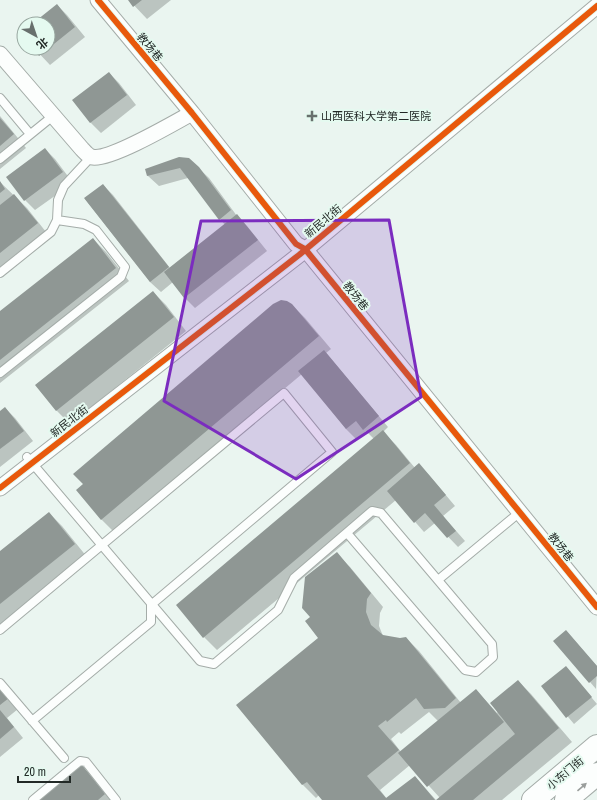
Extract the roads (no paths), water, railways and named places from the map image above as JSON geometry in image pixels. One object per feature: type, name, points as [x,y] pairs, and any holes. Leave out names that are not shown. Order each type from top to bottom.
[{"type":"main road","name":"小东门街","points":[[533,800],[597,746]]},
{"type":"main road","name":"小东门街","points":[[566,800],[597,774]]},
{"type":"street","name":"教场巷","points":[[98,0],[192,113],[300,249],[517,514],[597,607]]},
{"type":"street","name":"新民北街","points":[[300,249],[591,0]]},
{"type":"street","name":"新民北街","points":[[0,478],[29,460],[300,249],[597,6]]},
{"type":"street","points":[[2,60],[82,149],[91,157],[102,157],[156,134],[192,113]]},
{"type":"street","name":"新民北街","points":[[0,488],[29,460]]},
{"type":"street","name":"教场巷","points":[[517,514],[597,618]]},
{"type":"lane","points":[[0,98],[30,134]]},
{"type":"lane","points":[[0,159],[53,116]]},
{"type":"lane","points":[[0,273],[51,232],[57,220],[58,200],[64,186],[91,157]]},
{"type":"lane","points":[[0,373],[121,277],[125,267],[96,230],[84,224],[57,220]]},
{"type":"lane","points":[[0,630],[284,393],[332,452],[151,605],[151,622],[32,721]]},
{"type":"lane","points":[[29,460],[200,661],[214,664],[278,610],[294,578],[372,511],[381,514],[492,644],[493,657],[476,672],[464,670],[347,533]]},
{"type":"lane","points":[[438,580],[517,514]]},
{"type":"lane","points":[[0,683],[64,758]]},
{"type":"lane","points":[[33,800],[80,761],[86,762],[116,800]]},
{"type":"place","name":"山西医科大学第二医院","points":[[312,116]]}]
